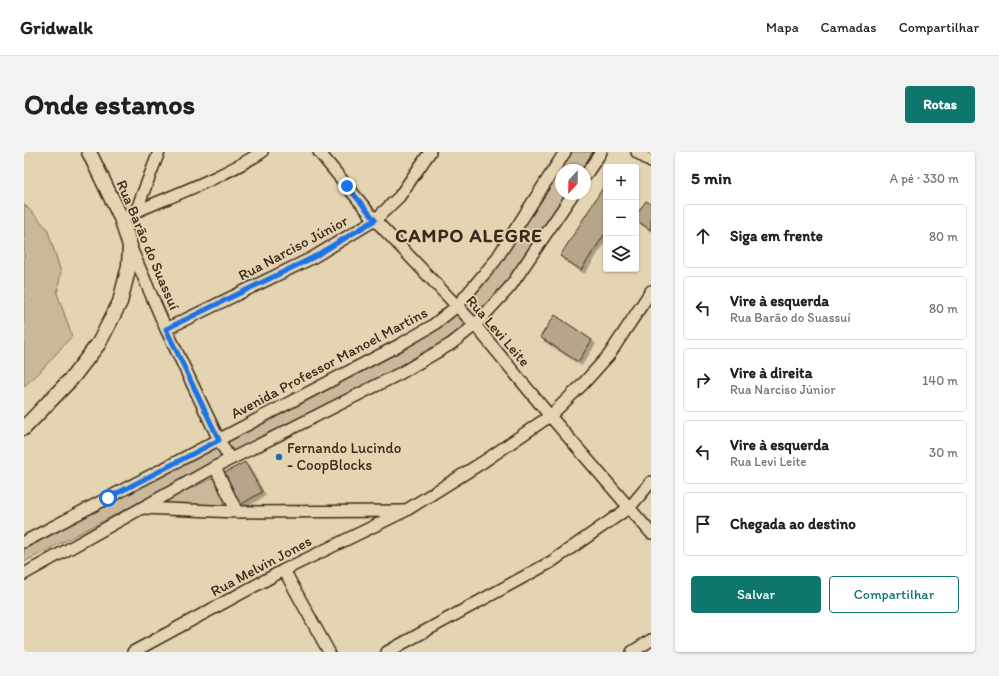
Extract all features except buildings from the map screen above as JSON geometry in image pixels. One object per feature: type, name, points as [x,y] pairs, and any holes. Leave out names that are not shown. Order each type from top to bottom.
[{"type":"main road","name":"Rua Barão do Suassuí","points":[[89,152],[121,218],[130,246]]},
{"type":"main road","points":[[24,428],[72,378],[99,343],[120,302],[128,266],[130,246]]},
{"type":"street","points":[[136,211],[159,152]]},
{"type":"street","points":[[121,218],[194,188],[250,160],[262,152]]},
{"type":"street","name":"Rua Levi Leite","points":[[318,152],[375,220],[475,325],[550,416],[651,533]]},
{"type":"street","name":"Rua Narciso Júnior","points":[[166,329],[312,258],[375,220],[399,197],[430,152]]},
{"type":"street","name":"Avenida Professor Manoel Martins","points":[[24,542],[401,344],[432,326],[458,306],[495,261],[565,152]]},
{"type":"street","points":[[591,167],[601,152]]},
{"type":"street","points":[[637,152],[651,162]]},
{"type":"street","points":[[24,574],[215,467],[401,373],[451,344],[475,325],[510,287],[569,200]]},
{"type":"street","name":"Rua Barão do Suassuí","points":[[130,246],[166,329],[219,440],[230,459]]},
{"type":"street","name":"Rua Melvin Jones","points":[[133,652],[284,570],[405,511],[483,462],[550,416],[582,385],[609,354],[651,291]]},
{"type":"street","points":[[215,467],[237,512]]},
{"type":"street","points":[[387,652],[551,562],[630,507],[651,482]]},
{"type":"street","name":"Rua Melvin Jones","points":[[142,508],[237,512],[405,511]]},
{"type":"street","points":[[284,570],[329,652]]},
{"type":"street","points":[[632,652],[651,640]]},
{"type":"shaded area","points":[[571,152],[599,152],[590,164],[563,164]]},
{"type":"shaded area","points":[[555,177],[555,200],[566,200],[510,280],[473,318],[462,305],[498,267]]},
{"type":"shaded area","points":[[24,204],[47,228],[61,272],[57,293],[72,336],[38,374],[24,386]]},
{"type":"shaded area","points":[[453,310],[466,326],[423,358],[232,458],[224,443]]},
{"type":"shaded area","points":[[217,442],[225,458],[24,562],[24,548]]},
{"type":"shaded area","points":[[217,476],[227,506],[158,504]]},
{"type":"place","name":"Fernando Lucindo - CoopBlocks","points":[[279,457]]},
{"type":"district","name":"CAMPO ALEGRE","points":[[469,235]]},
{"type":"route","points":[[108,498],[219,440],[166,329],[312,258],[375,220],[347,186]]}]
